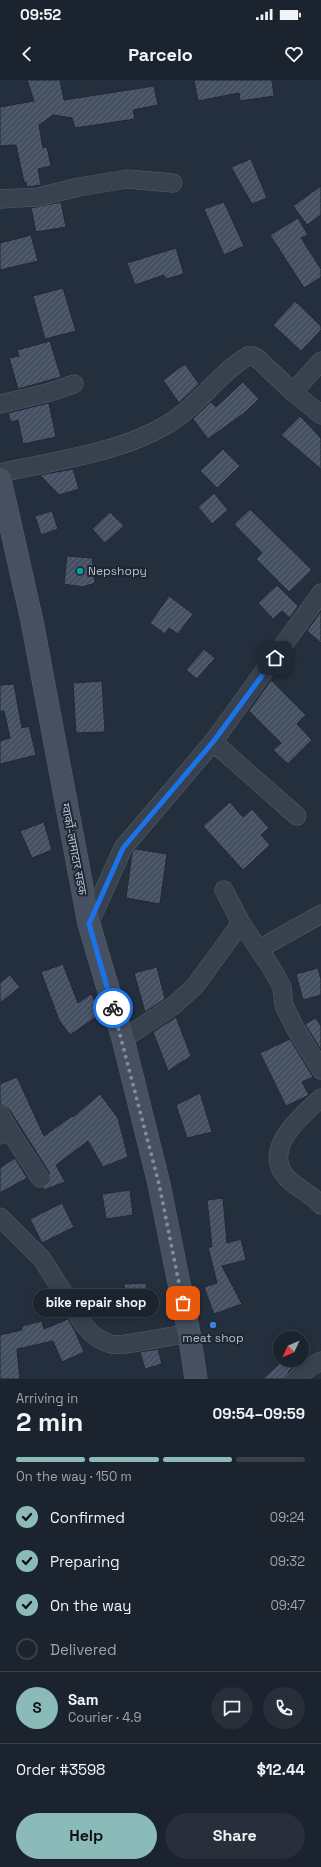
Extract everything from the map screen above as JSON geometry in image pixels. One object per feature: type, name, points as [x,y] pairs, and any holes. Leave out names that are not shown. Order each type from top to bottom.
[{"type":"main road","name":"ग्वार्को-लामाटार सडक","points":[[0,479],[32,621],[89,924],[123,1040],[159,1184],[189,1333],[196,1379]]},
{"type":"street","points":[[0,199],[38,197],[79,187],[127,179],[173,183]]},
{"type":"street","points":[[0,473],[116,447],[146,437],[177,418],[248,356],[257,358],[293,392],[321,415]]},
{"type":"street","points":[[293,392],[321,361]]},
{"type":"street","points":[[0,404],[47,393],[74,384]]},
{"type":"street","points":[[89,924],[123,848],[213,742],[321,593]]},
{"type":"street","points":[[213,742],[297,816]]},
{"type":"street","points":[[224,890],[241,923],[282,987],[284,1005],[294,1026],[321,1070]]},
{"type":"street","points":[[259,949],[321,914]]},
{"type":"street","points":[[123,1040],[174,1006],[195,986],[241,923]]},
{"type":"street","points":[[321,1098],[302,1115],[280,1145],[277,1155],[278,1166],[287,1178],[300,1190],[314,1197],[321,1205]]},
{"type":"street","points":[[3,1126],[40,1178]]},
{"type":"street","points":[[0,1217],[42,1259],[90,1333],[98,1339],[113,1345],[189,1333]]},
{"type":"street","points":[[296,1379],[310,1367],[321,1361]]},
{"type":"building","points":[[27,80],[60,80],[64,100],[154,86],[158,105],[133,110],[135,119],[75,128],[72,118],[53,115],[39,125],[43,148],[47,147],[51,166],[38,169],[41,185],[27,187],[26,182],[24,182],[16,145],[0,146],[0,107],[34,101]]},
{"type":"building","points":[[194,80],[272,80],[274,96],[240,101],[239,93],[198,101]]},
{"type":"building","points":[[251,159],[267,198],[252,204],[231,167]]},
{"type":"building","points":[[321,186],[321,215],[307,225],[293,206]]},
{"type":"building","points":[[61,202],[66,227],[36,232],[31,208]]},
{"type":"building","points":[[224,202],[244,246],[224,255],[204,209]]},
{"type":"building","points":[[298,218],[308,235],[301,238],[321,269],[321,277],[304,288],[270,235]]},
{"type":"building","points":[[31,235],[38,261],[0,270],[0,243]]},
{"type":"building","points":[[176,248],[184,274],[166,279],[164,275],[135,285],[127,263]]},
{"type":"building","points":[[63,288],[76,331],[45,339],[33,296]]},
{"type":"building","points":[[295,301],[321,326],[321,330],[301,351],[273,325]]},
{"type":"building","points":[[50,341],[61,377],[18,389],[9,358],[19,356],[17,350]]},
{"type":"building","points":[[185,364],[199,384],[179,403],[163,380]]},
{"type":"building","points":[[243,382],[259,399],[243,414],[208,439],[193,419],[211,402],[216,407]]},
{"type":"building","points":[[49,403],[56,437],[23,444],[18,420],[11,422],[8,413]]},
{"type":"building","points":[[300,416],[321,438],[321,469],[281,435]]},
{"type":"building","points":[[223,449],[240,466],[217,488],[200,471]]},
{"type":"building","points":[[73,469],[79,489],[59,495],[40,475]]},
{"type":"building","points":[[214,493],[228,510],[212,524],[198,507]]},
{"type":"building","points":[[250,509],[312,570],[289,592],[256,559],[262,553],[234,524]]},
{"type":"building","points":[[52,511],[58,529],[41,535],[35,516]]},
{"type":"building","points":[[110,512],[124,526],[105,543],[92,529]]},
{"type":"building","name":"Nepshopy","points":[[67,556],[92,558],[95,583],[83,587],[64,584]]},
{"type":"building","points":[[277,585],[298,606],[290,618],[282,611],[273,619],[258,603]]},
{"type":"building","points":[[169,596],[193,614],[178,634],[169,628],[165,634],[150,623]]},
{"type":"building","points":[[321,611],[321,643],[307,631]]},
{"type":"building","points":[[204,649],[215,658],[197,679],[186,670]]},
{"type":"building","points":[[271,680],[306,715],[297,724],[312,740],[288,764],[273,750],[281,743],[249,711]]},
{"type":"building","points":[[102,681],[105,732],[76,733],[73,683]]},
{"type":"building","points":[[14,684],[22,728],[29,726],[36,755],[0,764],[0,741],[10,738],[4,711],[0,712],[0,685]]},
{"type":"building","points":[[230,802],[243,817],[252,809],[269,828],[261,835],[270,845],[243,870],[203,826]]},
{"type":"building","points":[[44,822],[52,850],[32,858],[20,831]]},
{"type":"building","points":[[136,849],[167,854],[160,904],[126,898],[132,853]]},
{"type":"building","points":[[63,964],[78,1003],[91,994],[102,1013],[70,1035],[59,1020],[41,972]]},
{"type":"building","points":[[157,967],[165,999],[145,1012],[134,973]]},
{"type":"building","points":[[318,968],[321,979],[321,995],[303,1000],[296,974]]},
{"type":"building","points":[[10,975],[20,987],[0,1003],[0,983]]},
{"type":"building","points":[[176,1017],[191,1056],[168,1071],[153,1032]]},
{"type":"building","points":[[316,1018],[321,1026],[321,1050],[305,1024]]},
{"type":"building","points":[[290,1039],[313,1077],[302,1082],[309,1095],[286,1106],[260,1053]]},
{"type":"building","points":[[17,1077],[44,1136],[72,1116],[73,1117],[100,1094],[118,1118],[128,1157],[103,1167],[88,1141],[56,1165],[65,1182],[44,1190],[43,1188],[49,1182],[49,1172],[9,1109],[0,1104],[0,1084]]},
{"type":"building","points":[[200,1093],[212,1132],[187,1138],[176,1105]]},
{"type":"building","points":[[15,1158],[27,1178],[0,1193],[0,1168]]},
{"type":"building","points":[[130,1190],[133,1215],[106,1219],[102,1194]]},
{"type":"building","points":[[223,1198],[227,1243],[241,1239],[246,1260],[222,1266],[242,1304],[214,1314],[204,1287],[217,1283],[208,1247],[212,1247],[207,1200]]},
{"type":"building","points":[[62,1203],[74,1227],[42,1243],[30,1219]]},
{"type":"building","points":[[146,1283],[147,1297],[126,1298],[124,1284]]},
{"type":"building","points":[[68,1319],[84,1352],[62,1362],[53,1341],[17,1349],[20,1379],[0,1379],[0,1335],[22,1330],[22,1326],[42,1321],[44,1329]]},
{"type":"building","points":[[158,1349],[162,1364],[145,1369],[140,1352]]},
{"type":"building","points":[[276,1367],[294,1367],[289,1371],[286,1379],[263,1379]]},
{"type":"way so far","points":[[113,1008],[123,1040],[159,1184],[183,1303]]},
{"type":"place","name":"Nepshopy","points":[[80,571]]},
{"type":"place","name":"bike repair shop","points":[[183,1303]]},
{"type":"place","name":"meat shop","points":[[213,1325]]},
{"type":"route","points":[[113,1008],[89,924],[123,848],[188,769],[213,742],[275,658]]}]
